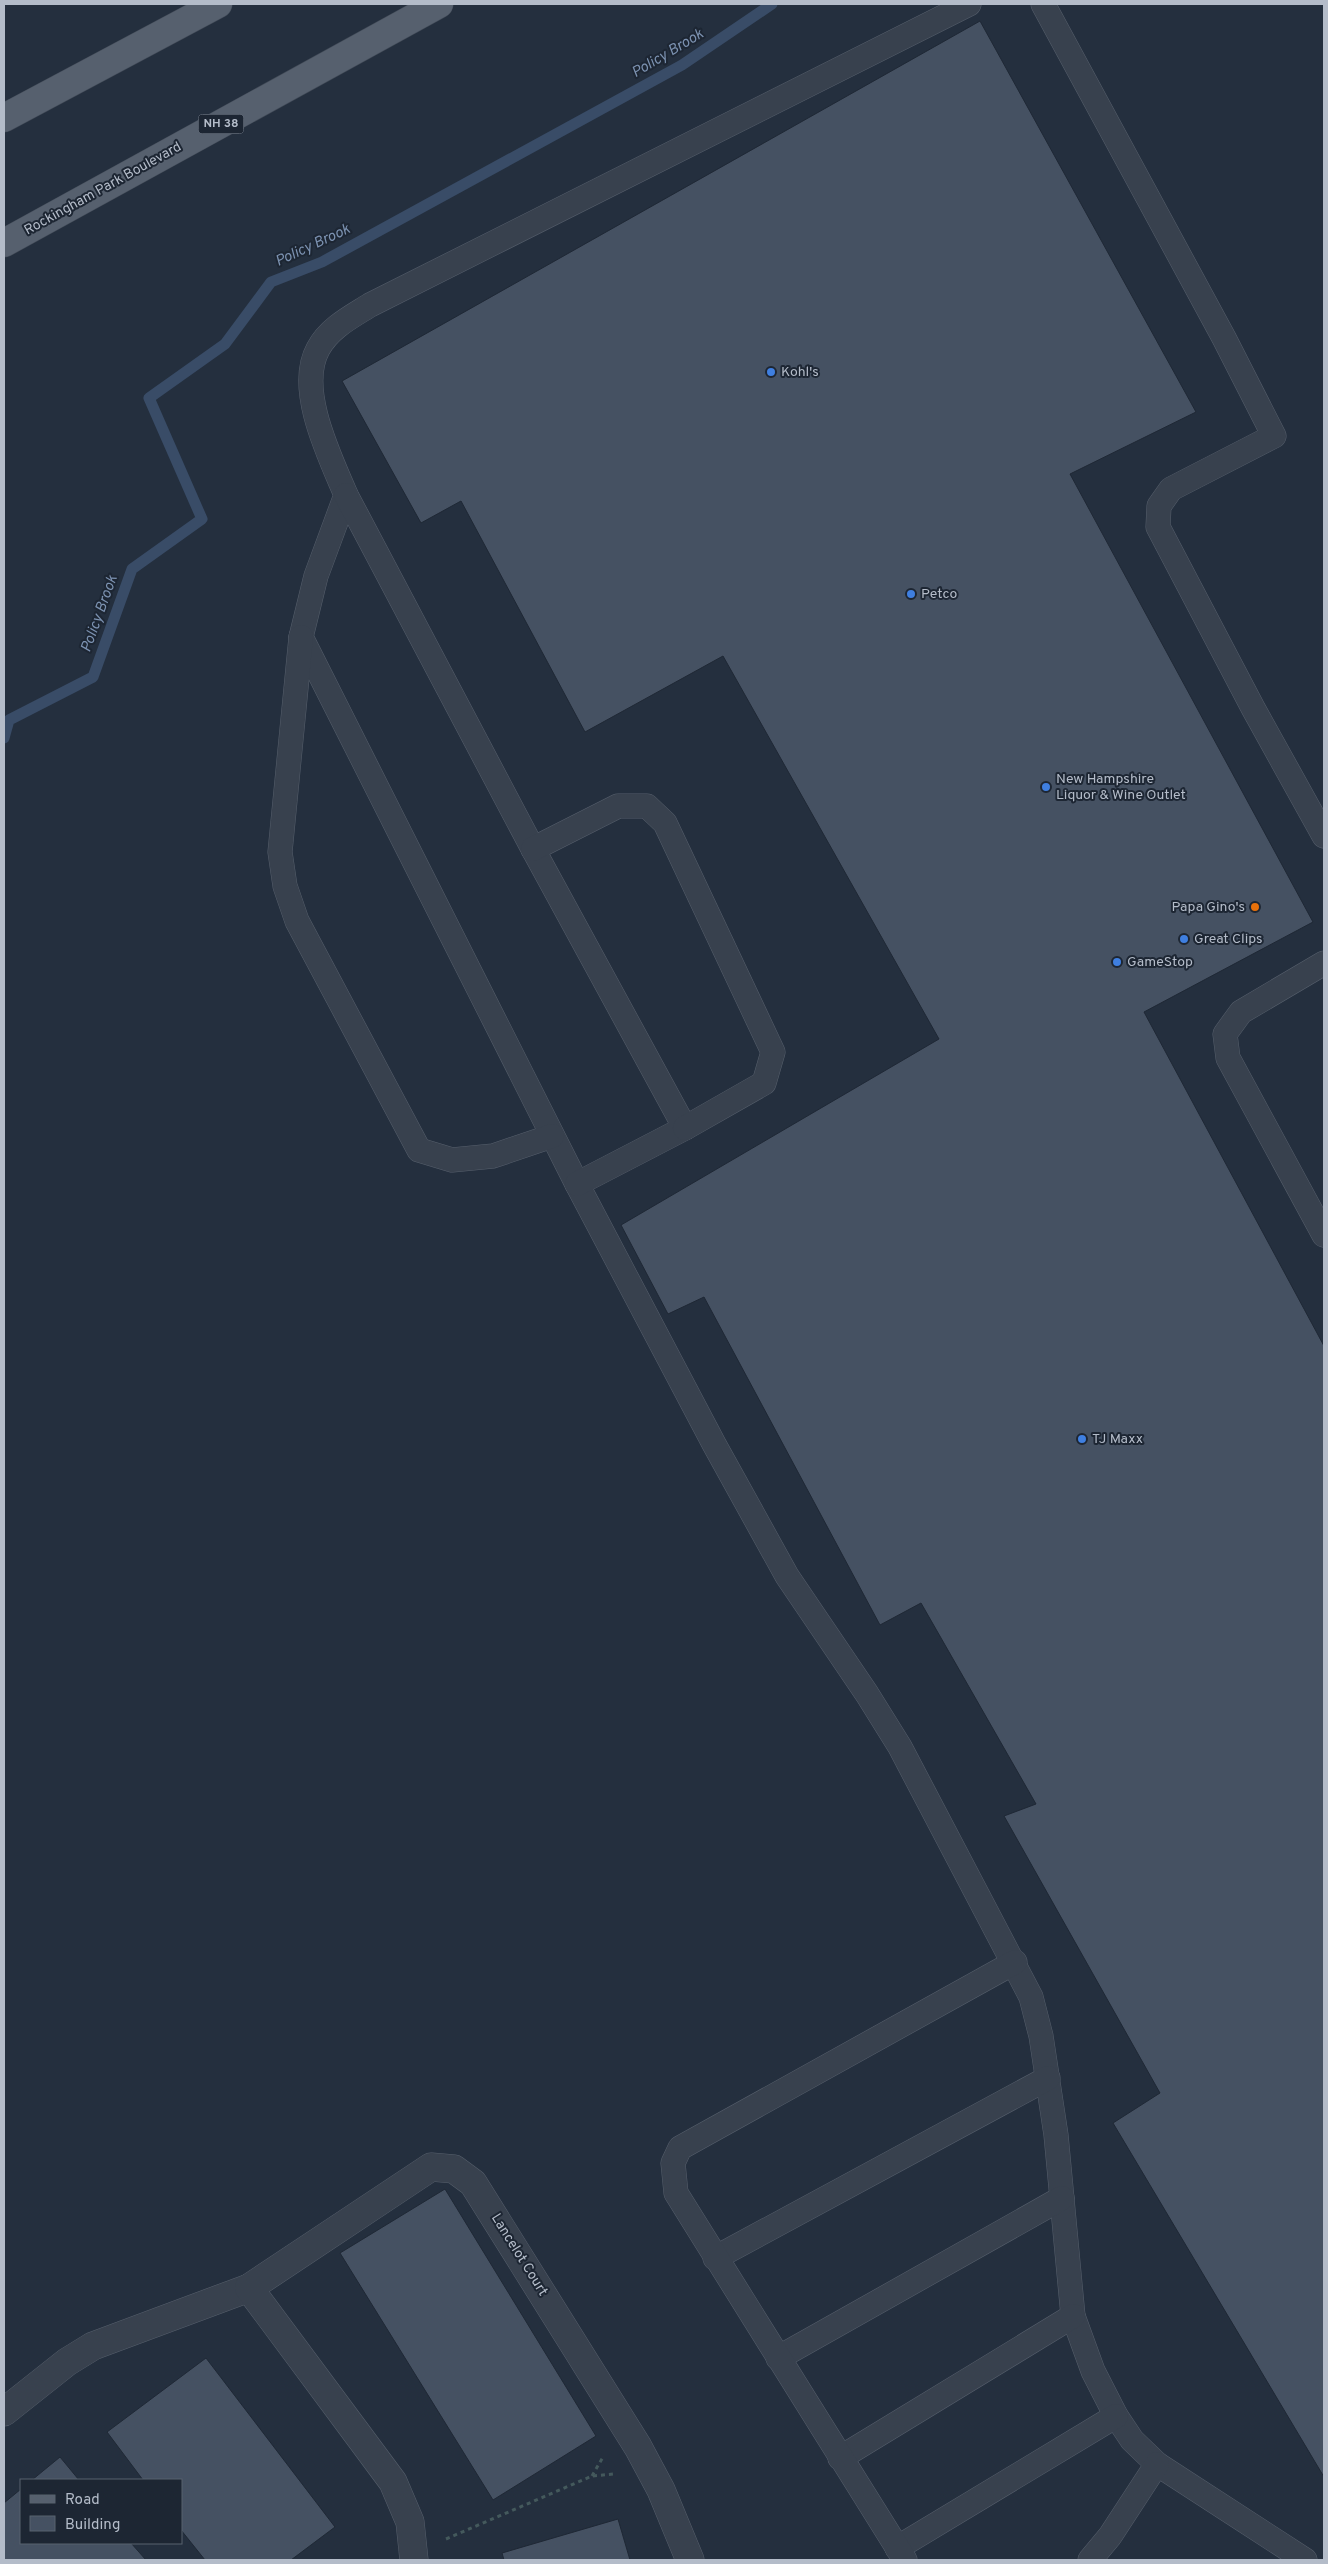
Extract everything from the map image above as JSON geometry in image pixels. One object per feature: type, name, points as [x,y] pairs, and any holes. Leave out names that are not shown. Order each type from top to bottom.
[{"type":"main road","points":[[4,118],[218,4]]},
{"type":"main road","name":"Rockingham Park Boulevard","points":[[4,243],[439,4]]},
{"type":"street","name":"Lancelot Court","points":[[4,2412],[67,2362],[93,2346],[249,2288],[431,2167],[454,2169],[473,2183],[614,2404],[650,2470],[690,2560]]},
{"type":"street","points":[[249,2288],[393,2482],[410,2522],[414,2557]]},
{"type":"lane","points":[[685,1128],[533,850],[346,495],[323,440],[312,398],[311,371],[318,349],[338,324],[370,306],[969,4]]},
{"type":"lane","points":[[1043,4],[1224,338],[1274,436],[1171,489],[1159,506],[1158,527],[1253,708],[1324,836]]},
{"type":"lane","points":[[346,495],[316,576],[301,637],[280,852],[285,886],[297,922],[419,1150],[452,1160],[468,1159],[493,1156],[552,1136]]},
{"type":"lane","points":[[301,637],[552,1136],[787,1576],[867,1694],[900,1747],[1031,1997],[1041,2036],[1048,2078],[1073,2316],[1093,2371],[1116,2416],[1132,2440],[1157,2464],[1305,2560]]},
{"type":"lane","points":[[533,850],[618,806],[647,806],[665,823],[773,1052],[764,1082],[685,1128],[577,1184]]},
{"type":"lane","points":[[1324,963],[1241,1012],[1225,1034],[1228,1058],[1324,1235]]},
{"type":"lane","points":[[1014,1962],[680,2148],[673,2163],[676,2193],[901,2554],[1116,2416]]},
{"type":"lane","points":[[716,2258],[1048,2078]]},
{"type":"lane","points":[[778,2358],[1062,2198]]},
{"type":"lane","points":[[840,2458],[1073,2316]]},
{"type":"lane","points":[[1090,2560],[1110,2536],[1157,2464]]},
{"type":"path","points":[[414,2557],[592,2476],[650,2470]]},
{"type":"building","points":[[980,21],[1196,412],[1070,474],[1313,922],[1144,1012],[1324,1346],[1324,2477],[1113,2123],[1160,2093],[1004,1816],[1036,1804],[921,1603],[880,1625],[704,1297],[668,1314],[621,1225],[939,1039],[723,656],[585,732],[461,501],[421,523],[342,381]]},
{"type":"building","points":[[445,2189],[596,2436],[493,2500],[340,2253]]},
{"type":"building","points":[[206,2358],[335,2527],[291,2560],[205,2560],[182,2531],[182,2479],[142,2479],[107,2432]]},
{"type":"building","points":[[60,2457],[78,2479],[33,2479]]},
{"type":"building","points":[[20,2490],[20,2544],[132,2544],[146,2560],[4,2560],[4,2503]]},
{"type":"building","points":[[618,2519],[630,2560],[504,2560],[502,2553]]},
{"type":"waterway","name":"Policy Brook","points":[[4,738],[9,720],[93,677],[132,569],[202,519],[149,398],[225,344],[271,282],[322,262],[682,65],[772,4]]},
{"type":"place","name":"Kohl's","points":[[771,372]]},
{"type":"place","name":"Petco","points":[[911,594]]},
{"type":"place","name":"New Hampshire Liquor & Wine Outlet","points":[[1046,787]]},
{"type":"place","name":"Papa Gino's","points":[[1255,907]]},
{"type":"place","name":"Great Clips","points":[[1184,939]]},
{"type":"place","name":"GameStop","points":[[1117,962]]},
{"type":"place","name":"TJ Maxx","points":[[1082,1439]]}]
